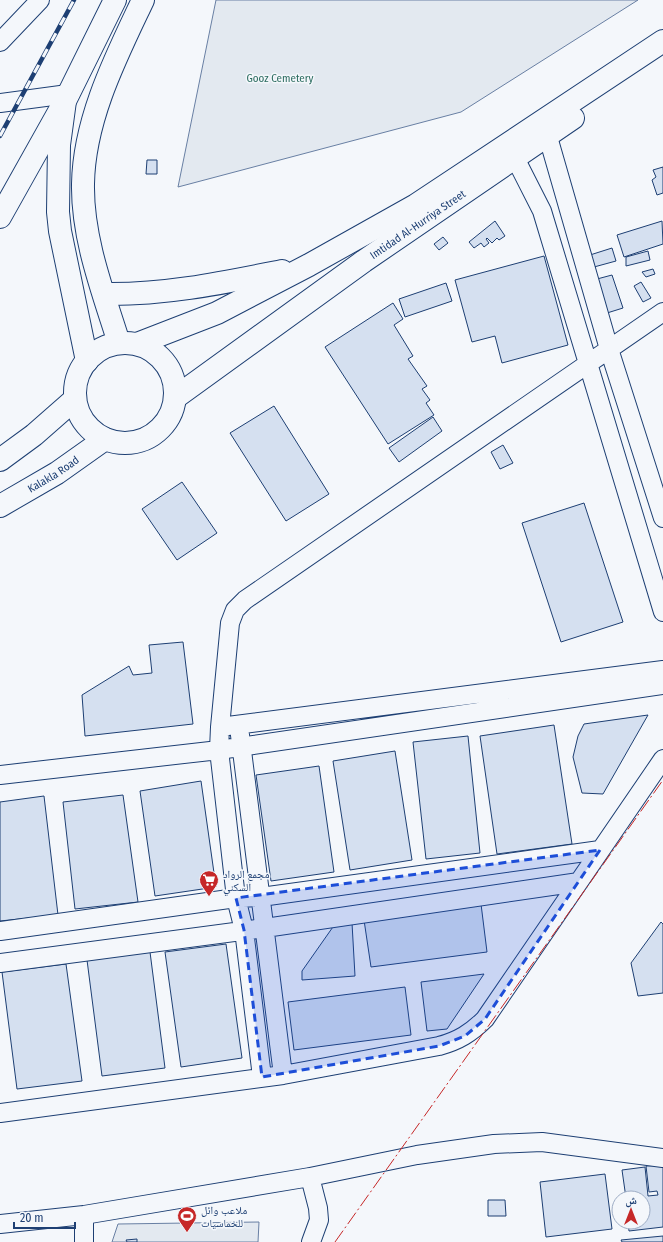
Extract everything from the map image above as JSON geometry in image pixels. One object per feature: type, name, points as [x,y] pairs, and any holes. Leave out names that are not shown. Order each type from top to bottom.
[{"type":"main road","points":[[0,218],[67,98],[115,0]]},
{"type":"main road","points":[[128,344],[104,294],[94,259],[84,208],[83,184],[85,156],[90,134],[107,80],[143,0]]},
{"type":"main road","points":[[545,128],[663,41]]},
{"type":"main road","points":[[128,344],[150,349],[161,358],[170,369],[175,382],[176,397],[170,417],[156,434],[147,439],[126,444],[105,439],[93,433],[84,423],[78,412],[75,399],[75,385],[79,372],[96,352],[107,346],[128,344],[217,313],[309,265],[416,205],[663,59]]},
{"type":"main road","points":[[67,98],[59,145],[58,212],[69,284],[87,361]]},
{"type":"main road","name":"Imtidad Al-Hurriya Street","points":[[176,397],[364,261],[511,150]]},
{"type":"main road","points":[[104,294],[141,295],[218,284],[309,265]]},
{"type":"main road","points":[[0,460],[34,435],[75,399]]},
{"type":"main road","name":"Kalakla Road","points":[[0,506],[57,473],[105,439]]},
{"type":"street","points":[[0,42],[40,0]]},
{"type":"street","points":[[0,103],[67,98]]},
{"type":"street","points":[[545,128],[609,349],[663,518]]},
{"type":"street","points":[[511,150],[542,211],[587,365],[663,612]]},
{"type":"street","points":[[262,1077],[244,930],[236,898],[219,750],[230,623],[235,610],[239,604],[663,312]]},
{"type":"street","points":[[220,727],[663,670]]},
{"type":"street","points":[[0,775],[219,750],[663,686]]},
{"type":"street","points":[[239,725],[240,747],[261,897],[283,1075]]},
{"type":"street","points":[[0,1113],[283,1075],[440,1046],[465,1036],[485,1019],[663,759]]},
{"type":"street","points":[[0,931],[236,898],[261,897],[600,850]]},
{"type":"street","points":[[0,963],[265,928],[579,882]]},
{"type":"street","points":[[0,1224],[84,1215],[310,1177],[417,1155],[494,1144],[542,1142],[663,1158]]},
{"type":"street","points":[[310,1177],[318,1208],[319,1220],[311,1242]]},
{"type":"street","points":[[84,1215],[84,1242]]},
{"type":"highlighted area","points":[[600,850],[485,1019],[465,1036],[439,1046],[262,1077],[244,930],[236,898]]},
{"type":"green space","name":"Gooz Cemetery","points":[[216,0],[638,0],[461,112],[178,187]]},
{"type":"green space","name":"ملاعب وائل للخماسيات","points":[[259,1222],[258,1242],[112,1242],[118,1224]]},
{"type":"building","points":[[147,160],[157,160],[157,174],[146,174]]},
{"type":"building","points":[[663,167],[663,193],[657,195],[652,180],[656,177],[653,170]]},
{"type":"building","points":[[495,221],[505,236],[499,240],[497,238],[492,243],[487,238],[486,239],[489,243],[484,247],[481,243],[474,248],[469,242]]},
{"type":"building","points":[[662,221],[663,244],[624,257],[617,235]]},
{"type":"building","points":[[443,237],[448,243],[439,250],[434,244]]},
{"type":"building","points":[[612,248],[616,261],[594,267],[590,255]]},
{"type":"building","points":[[648,251],[650,260],[626,266],[626,257]]},
{"type":"building","points":[[544,256],[568,345],[502,363],[495,336],[472,342],[455,280]]},
{"type":"building","points":[[653,269],[655,274],[646,277],[642,272]]},
{"type":"building","points":[[612,275],[623,308],[607,313],[597,279]]},
{"type":"building","points":[[641,282],[651,298],[643,302],[634,286]]},
{"type":"building","points":[[446,283],[452,301],[405,317],[399,299]]},
{"type":"building","points":[[393,303],[403,319],[394,325],[413,356],[408,359],[427,386],[422,389],[430,400],[426,403],[434,415],[388,444],[325,347]]},
{"type":"building","points":[[274,406],[329,494],[286,521],[230,433]]},
{"type":"building","points":[[433,417],[442,431],[399,462],[389,448]]},
{"type":"building","points":[[503,445],[513,463],[500,469],[491,452]]},
{"type":"building","points":[[182,482],[217,533],[177,560],[142,509]]},
{"type":"building","points":[[584,503],[623,622],[561,642],[522,523]]},
{"type":"building","points":[[183,642],[193,724],[85,736],[82,695],[129,666],[133,675],[152,673],[149,645]]},
{"type":"building","points":[[648,715],[603,794],[582,793],[573,757],[578,736],[584,724]]},
{"type":"building","points":[[554,725],[572,844],[497,854],[480,736]]},
{"type":"building","points":[[468,736],[480,853],[426,859],[413,742]]},
{"type":"building","points":[[395,751],[412,860],[350,870],[333,761]]},
{"type":"building","points":[[319,766],[334,872],[271,881],[256,775]]},
{"type":"building","points":[[201,781],[216,887],[155,896],[140,791]]},
{"type":"building","points":[[123,795],[138,902],[75,909],[63,802]]},
{"type":"building","points":[[44,796],[58,915],[0,921],[0,802]]},
{"type":"building","points":[[481,904],[487,952],[371,967],[364,920]]},
{"type":"building","points":[[661,922],[663,924],[663,993],[638,996],[631,963]]},
{"type":"building","points":[[352,923],[355,976],[302,980],[302,971],[335,924]]},
{"type":"building","points":[[226,944],[242,1058],[181,1067],[165,952]]},
{"type":"building","points":[[150,952],[165,1068],[102,1076],[87,960]]},
{"type":"building","points":[[66,964],[82,1081],[17,1089],[2,972]]},
{"type":"building","points":[[484,974],[447,1029],[427,1031],[421,982]]},
{"type":"building","points":[[405,987],[411,1035],[294,1050],[288,1002]]},
{"type":"building","points":[[663,1165],[663,1227],[651,1228],[651,1196],[658,1195],[657,1191],[651,1192],[651,1190],[649,1190],[646,1166]]},
{"type":"building","points":[[645,1167],[647,1190],[625,1190],[622,1170]]},
{"type":"building","points":[[605,1174],[611,1229],[546,1237],[540,1182]]},
{"type":"building","points":[[488,1200],[505,1200],[506,1216],[488,1216]]},
{"type":"building","points":[[663,1236],[663,1242],[622,1242],[621,1240]]},
{"type":"building","points":[[137,1239],[137,1242],[127,1242],[126,1240]]},
{"type":"railway","points":[[0,136],[74,0]]},
{"type":"power","points":[[335,1242],[663,780]]},
{"type":"place","name":"مجمع الرواد السكني","points":[[209,897]]},
{"type":"place","name":"ملاعب وائل للخماسيات","points":[[187,1233]]}]
